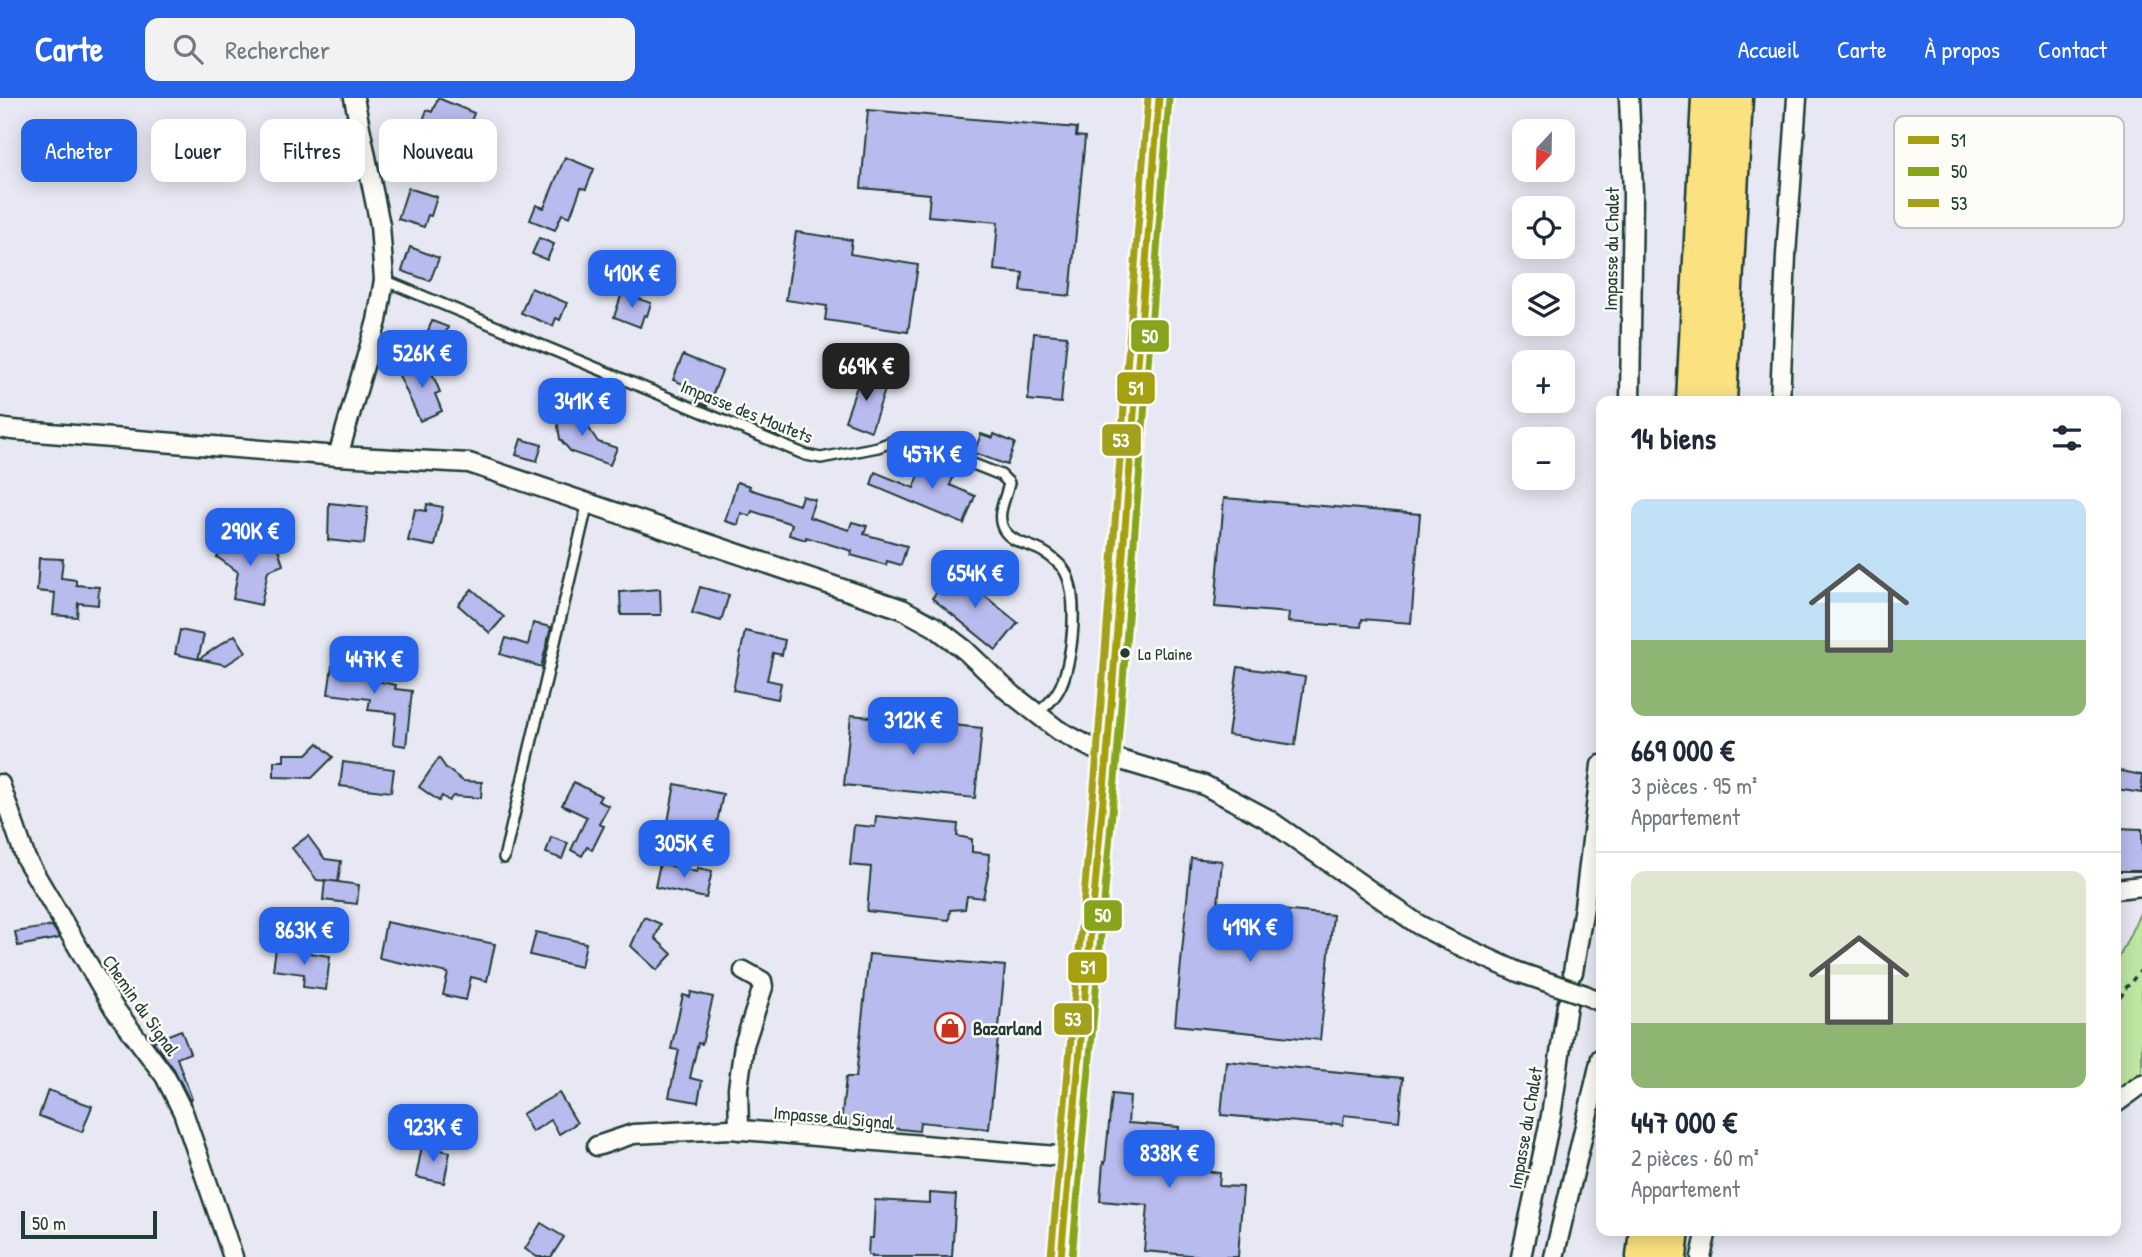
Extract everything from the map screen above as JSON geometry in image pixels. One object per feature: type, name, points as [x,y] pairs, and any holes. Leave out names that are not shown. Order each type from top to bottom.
[{"type":"highway","points":[[1692,396],[1708,98]]},
{"type":"highway","points":[[1720,396],[1736,98]]},
{"type":"highway","points":[[1643,1257],[1645,1236]]},
{"type":"highway","points":[[1670,1257],[1672,1236]]},
{"type":"main road","points":[[1061,1257],[1107,756],[1159,98]]},
{"type":"street","points":[[338,456],[377,321],[384,281],[380,225],[354,98]]},
{"type":"street","name":"Impasse du Chalet","points":[[1629,98],[1633,194],[1630,396]]},
{"type":"street","points":[[1780,396],[1786,255],[1797,98]]},
{"type":"street","points":[[0,428],[338,456],[469,463],[902,609],[934,626],[965,650],[1035,714],[1058,730],[1107,756],[1204,785],[1266,818],[1419,925],[1518,972],[1593,999]]},
{"type":"street","name":"Chemin du Signal","points":[[0,784],[26,859],[114,1008],[165,1076],[183,1112],[233,1257]]},
{"type":"street","points":[[1573,972],[1596,807]]},
{"type":"street","points":[[2121,888],[2142,886]]},
{"type":"street","points":[[739,1130],[738,1088],[744,1045],[764,987],[762,981],[744,971]]},
{"type":"street","name":"Impasse du Chalet","points":[[1521,1257],[1551,1116],[1567,1005]]},
{"type":"street","points":[[1554,1257],[1596,1079]]},
{"type":"street","points":[[2121,1099],[2142,1084]]},
{"type":"street","name":"Impasse du Signal","points":[[597,1146],[633,1134],[739,1130],[1069,1157]]},
{"type":"street","points":[[1701,1257],[1706,1236]]},
{"type":"lane","name":"Impasse des Moutets","points":[[384,281],[806,455],[821,458],[878,447],[899,439],[915,440],[1001,475],[1009,484],[1000,522],[1005,532],[1014,540],[1045,552],[1063,568],[1072,589],[1074,617],[1066,671],[1058,691],[1046,706],[1035,714]]},
{"type":"lane","points":[[503,859],[588,502]]},
{"type":"path","points":[[2121,997],[2142,969]]},
{"type":"green space","points":[[2142,909],[2142,1072],[2121,1087],[2121,953]]},
{"type":"building","points":[[438,98],[474,113],[472,119],[423,119],[427,110],[432,112]]},
{"type":"building","points":[[868,110],[1077,128],[1076,136],[1085,137],[1070,296],[1021,291],[1023,273],[994,270],[998,222],[928,216],[930,194],[861,188]]},
{"type":"building","points":[[565,157],[594,169],[586,189],[581,188],[570,217],[562,214],[555,230],[530,220],[536,205],[544,208]]},
{"type":"building","points":[[408,188],[437,197],[424,227],[398,219]]},
{"type":"building","points":[[796,232],[852,240],[850,254],[918,265],[908,332],[825,320],[827,306],[786,300]]},
{"type":"building","points":[[539,238],[554,244],[547,260],[532,254]]},
{"type":"building","points":[[410,247],[439,258],[430,281],[402,271]]},
{"type":"building","points":[[531,288],[567,303],[560,320],[556,318],[553,326],[521,313]]},
{"type":"building","points":[[622,293],[651,303],[640,327],[614,317]]},
{"type":"building","points":[[432,321],[448,327],[440,347],[424,340]]},
{"type":"building","points":[[1034,333],[1067,336],[1061,403],[1028,400]]},
{"type":"building","points":[[683,355],[722,371],[708,406],[695,401],[699,390],[673,380]]},
{"type":"building","points":[[427,361],[440,392],[435,394],[442,411],[420,421],[398,373]]},
{"type":"building","points":[[861,375],[887,384],[871,431],[845,421]]},
{"type":"building","points":[[582,410],[584,421],[598,442],[617,448],[610,465],[571,452],[560,439],[556,414]]},
{"type":"building","points":[[981,434],[993,438],[994,434],[1015,443],[1007,465],[974,453]]},
{"type":"building","points":[[521,439],[542,445],[537,461],[516,455]]},
{"type":"building","points":[[926,457],[956,470],[950,485],[975,496],[964,524],[871,485],[875,472],[914,488]]},
{"type":"building","points":[[737,482],[750,486],[749,489],[799,505],[802,496],[815,500],[809,517],[849,530],[852,522],[867,526],[864,534],[907,546],[901,565],[887,561],[886,565],[851,555],[852,551],[806,537],[806,540],[789,535],[792,524],[752,511],[750,516],[741,513],[738,525],[725,521]]},
{"type":"building","points":[[1224,498],[1420,514],[1411,623],[1362,619],[1361,627],[1288,622],[1289,613],[1215,607]]},
{"type":"building","points":[[329,503],[368,507],[364,544],[328,540]]},
{"type":"building","points":[[427,504],[443,507],[435,546],[408,541],[415,509],[426,511]]},
{"type":"building","points":[[234,534],[246,544],[262,547],[276,542],[283,565],[268,571],[261,605],[233,599],[238,572],[217,557]]},
{"type":"building","points":[[39,558],[63,559],[61,578],[76,580],[76,585],[99,587],[98,605],[78,603],[77,617],[53,615],[55,593],[37,591]]},
{"type":"building","points":[[954,571],[1018,623],[996,650],[932,598]]},
{"type":"building","points":[[700,587],[729,595],[721,621],[692,613]]},
{"type":"building","points":[[472,589],[504,617],[490,633],[458,605]]},
{"type":"building","points":[[660,589],[661,615],[621,615],[620,592]]},
{"type":"building","points":[[533,623],[551,627],[541,667],[500,654],[506,638],[528,645]]},
{"type":"building","points":[[180,630],[204,635],[198,659],[175,654]]},
{"type":"building","points":[[745,631],[785,640],[782,655],[773,653],[767,680],[781,683],[778,699],[733,690]]},
{"type":"building","points":[[235,635],[246,652],[226,665],[199,659]]},
{"type":"building","points":[[332,666],[373,671],[372,680],[396,685],[395,689],[412,691],[406,746],[393,744],[396,713],[368,710],[370,699],[328,694]]},
{"type":"building","points":[[1238,667],[1305,677],[1295,745],[1228,735]]},
{"type":"building","points":[[851,715],[982,728],[975,798],[844,785]]},
{"type":"building","points":[[318,743],[333,757],[312,778],[274,777],[274,761],[284,761],[284,754],[307,754]]},
{"type":"building","points":[[439,758],[446,768],[463,781],[482,782],[481,798],[453,796],[449,801],[442,796],[439,801],[419,787]]},
{"type":"building","points":[[343,762],[394,769],[391,792],[340,786]]},
{"type":"building","points":[[2121,771],[2142,775],[2142,793],[2121,790]]},
{"type":"building","points":[[574,782],[601,796],[598,801],[609,806],[599,824],[604,826],[592,850],[587,847],[582,856],[571,850],[587,817],[562,805]]},
{"type":"building","points":[[675,784],[723,794],[715,832],[668,822]]},
{"type":"building","points":[[876,816],[958,824],[957,836],[972,839],[972,852],[989,854],[983,898],[967,896],[965,909],[950,910],[949,920],[867,911],[871,867],[850,865],[854,825],[875,827]]},
{"type":"building","points":[[2121,828],[2142,829],[2142,871],[2121,871]]},
{"type":"building","points":[[308,836],[325,859],[341,861],[338,882],[317,880],[292,848]]},
{"type":"building","points":[[551,837],[568,843],[562,859],[546,853]]},
{"type":"building","points":[[1191,858],[1222,861],[1218,904],[1333,915],[1320,1040],[1175,1025]]},
{"type":"building","points":[[660,863],[697,872],[698,868],[712,871],[706,898],[655,887]]},
{"type":"building","points":[[325,880],[359,885],[357,904],[323,900]]},
{"type":"building","points":[[644,917],[661,924],[655,938],[672,954],[657,970],[631,946]]},
{"type":"building","points":[[386,922],[495,944],[487,981],[471,977],[466,1000],[443,995],[448,973],[379,958]]},
{"type":"building","points":[[52,926],[60,938],[18,946],[15,932]]},
{"type":"building","points":[[536,932],[586,943],[581,967],[530,955]]},
{"type":"building","points":[[276,948],[330,956],[326,990],[303,987],[304,974],[273,970]]},
{"type":"building","points":[[869,954],[1005,966],[989,1129],[920,1122],[919,1131],[841,1123],[846,1077],[856,1077]]},
{"type":"building","points":[[691,992],[713,997],[702,1044],[698,1043],[690,1078],[702,1081],[698,1102],[669,1097],[679,1050],[671,1049],[683,995],[690,997]]},
{"type":"building","points":[[181,1030],[190,1053],[177,1058],[192,1099],[190,1101],[174,1069],[153,1041]]},
{"type":"building","points":[[1226,1061],[1403,1078],[1399,1121],[1344,1115],[1343,1125],[1331,1125],[1221,1115]]},
{"type":"building","points":[[48,1090],[92,1106],[82,1132],[39,1116]]},
{"type":"building","points":[[559,1093],[577,1123],[559,1134],[551,1120],[532,1132],[522,1114]]},
{"type":"building","points":[[1112,1094],[1130,1096],[1128,1123],[1179,1127],[1176,1168],[1220,1173],[1219,1186],[1243,1187],[1238,1257],[1144,1251],[1148,1205],[1100,1201]]},
{"type":"building","points":[[422,1146],[450,1152],[444,1183],[416,1177]]},
{"type":"building","points":[[930,1193],[956,1195],[952,1257],[868,1255],[869,1238],[873,1238],[875,1200],[930,1203]]},
{"type":"building","points":[[541,1223],[564,1237],[551,1257],[537,1257],[525,1249]]},
{"type":"transit line","name":"53","points":[[1051,1256],[1097,755],[1148,98]]},
{"type":"transit line","name":"51","points":[[1061,1257],[1107,756],[1159,98]]},
{"type":"transit line","name":"50","points":[[1072,1257],[1117,757],[1169,99]]},
{"type":"place","name":"La Plaine","points":[[1125,653]]},
{"type":"place","name":"Bazarland","points":[[950,1028]]}]
